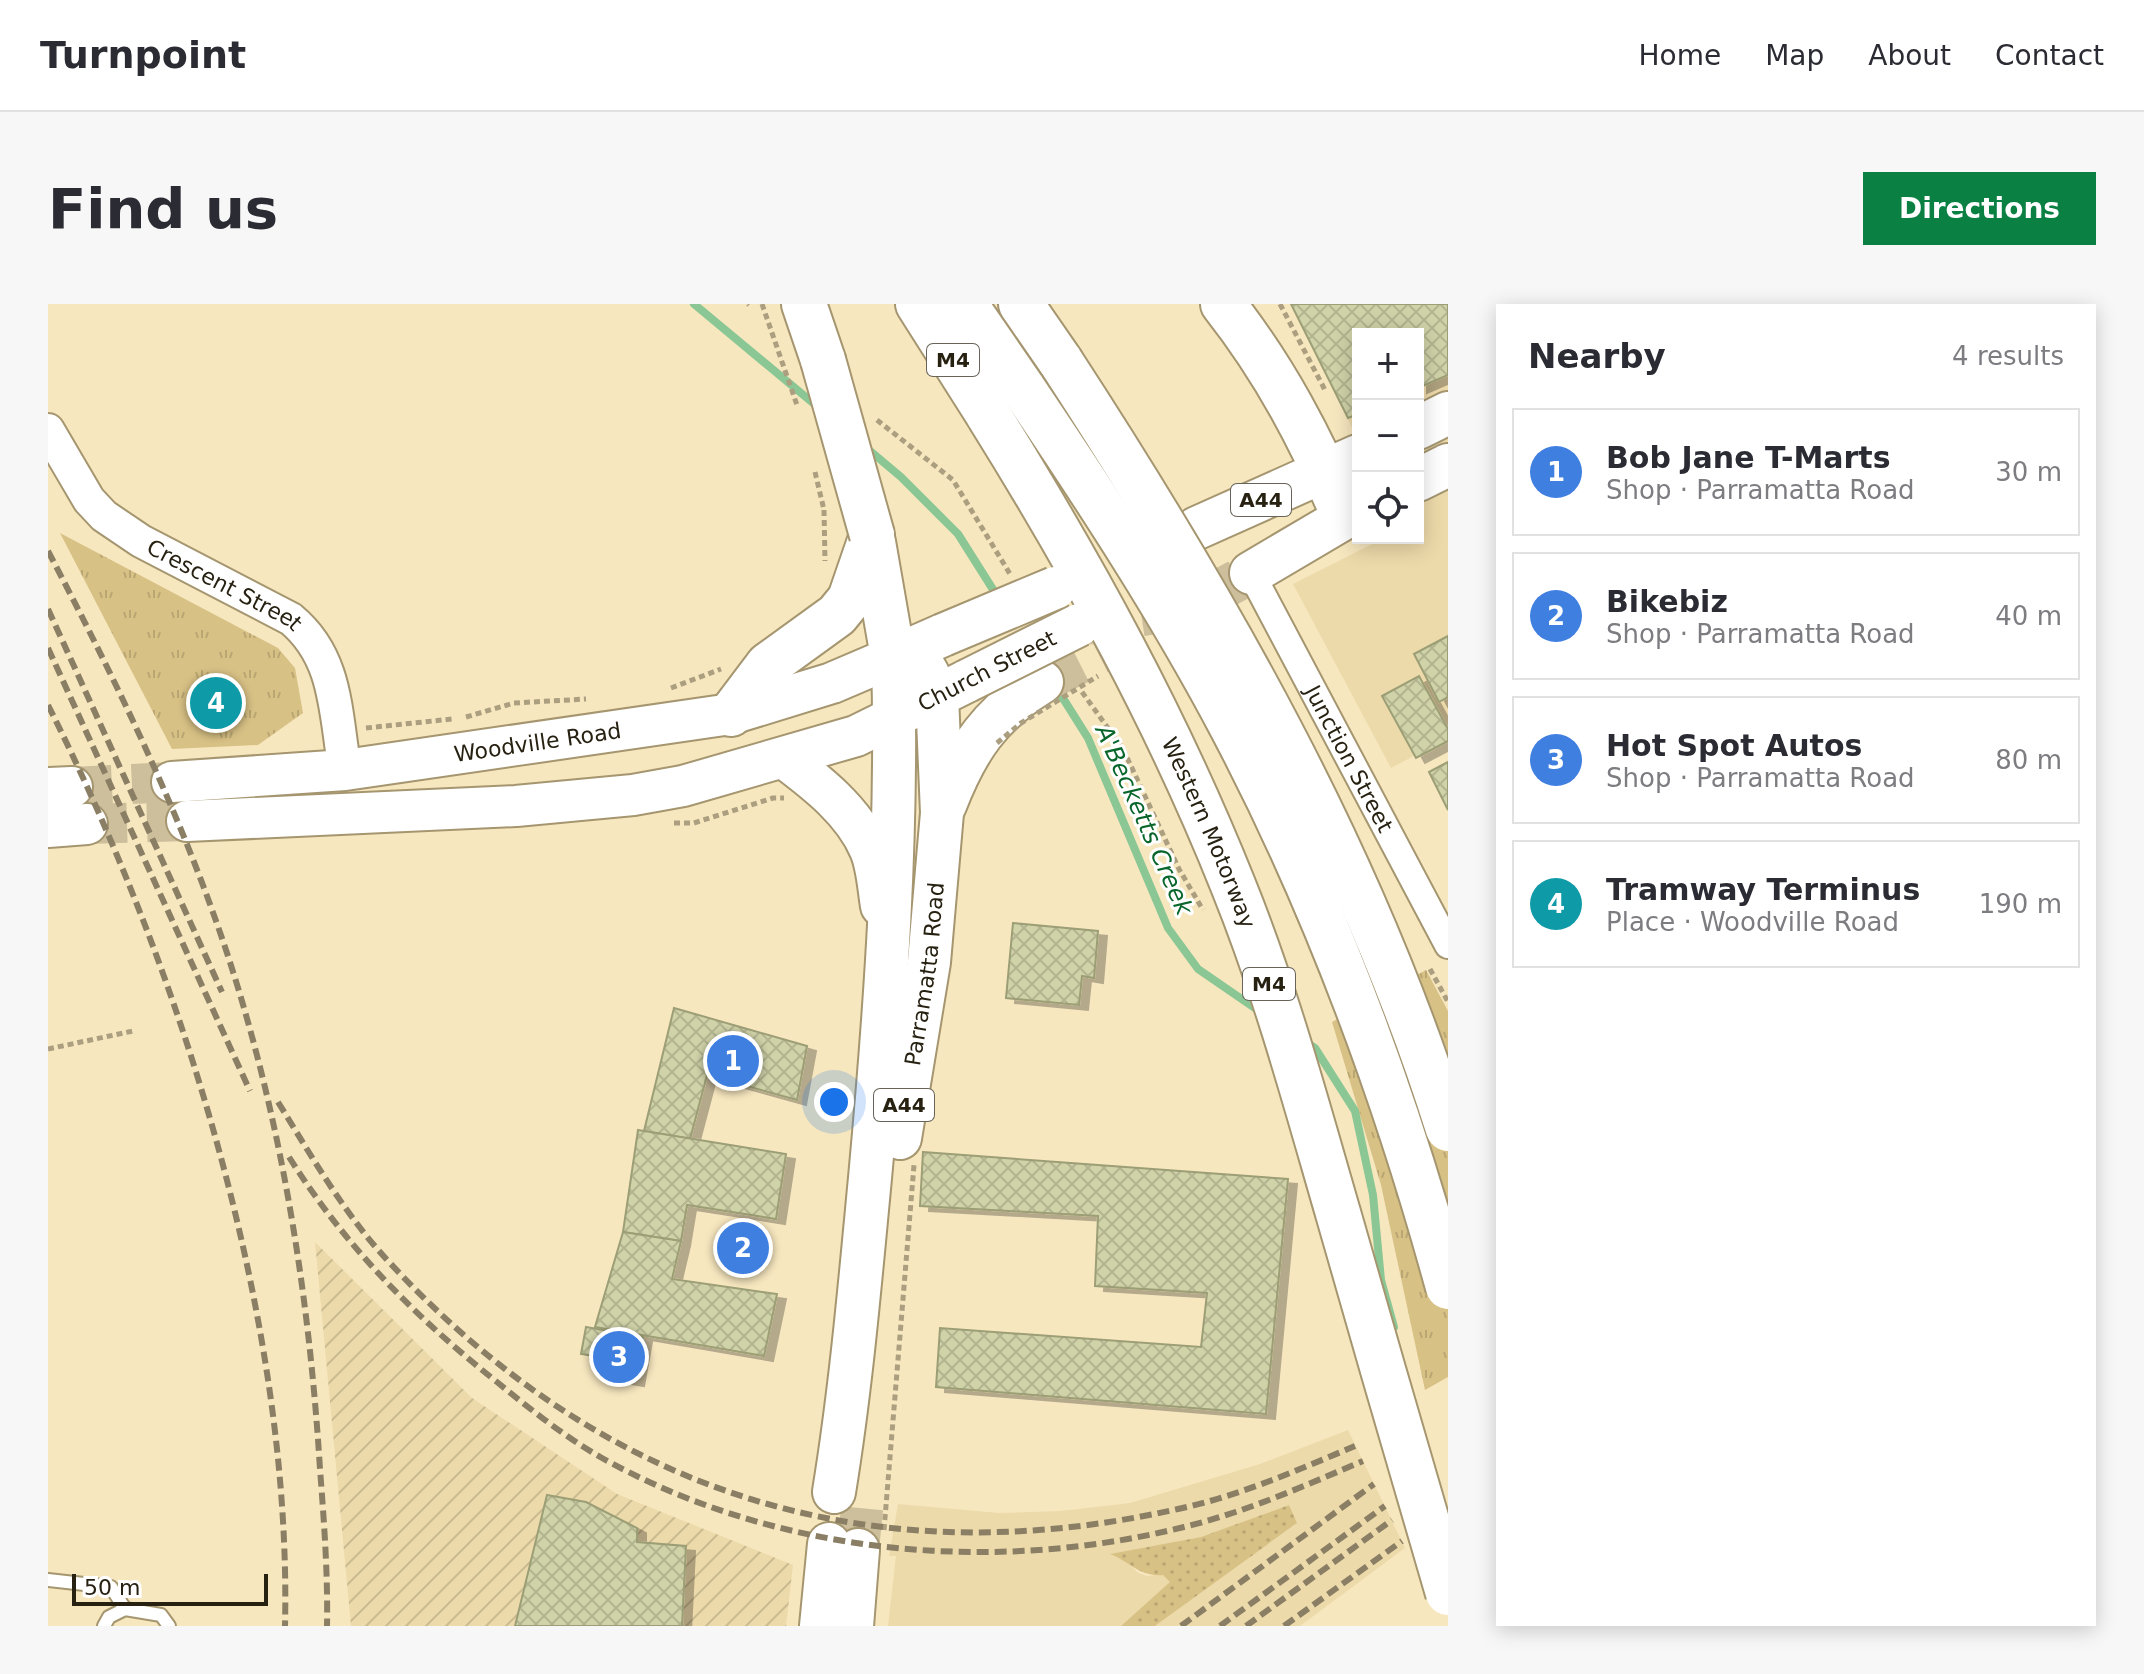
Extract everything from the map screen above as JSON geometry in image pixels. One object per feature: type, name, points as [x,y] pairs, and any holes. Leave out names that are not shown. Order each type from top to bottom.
[{"type":"highway","points":[[804,304],[872,535],[899,654]]},
{"type":"highway","name":"Western Motorway","points":[[918,304],[1110,618],[1198,799],[1267,977],[1448,1593]]},
{"type":"highway","name":"M4","points":[[965,304],[1179,630],[1234,731],[1286,839],[1385,1082],[1424,1198],[1448,1287]]},
{"type":"highway","points":[[1021,304],[1147,494],[1224,623],[1279,726],[1362,903],[1448,1129]]},
{"type":"highway","points":[[1223,304],[1342,465],[1351,514]]},
{"type":"highway","points":[[1424,425],[1448,413]]},
{"type":"highway","name":"A44","points":[[1197,528],[1342,465]]},
{"type":"highway","points":[[1424,477],[1448,465]]},
{"type":"highway","name":"A44","points":[[1251,573],[1351,514]]},
{"type":"highway","points":[[731,714],[768,665],[850,599],[872,535]]},
{"type":"highway","name":"Church Street","points":[[899,654],[1055,588]]},
{"type":"highway","name":"Church Street","points":[[952,689],[1079,625]]},
{"type":"highway","name":"Parramatta Road","points":[[899,654],[889,953],[858,1303],[849,1495],[903,1115],[929,962],[952,689]]},
{"type":"highway","name":"A44","points":[[942,813],[961,764],[992,741],[1009,703],[1042,682]]},
{"type":"highway","points":[[821,1626],[857,1543]]},
{"type":"highway","points":[[852,1626],[857,1543]]},
{"type":"main road","name":"Woodville Road","points":[[172,782],[345,770],[731,714],[832,683],[899,654]]},
{"type":"main road","name":"Parramatta Road","points":[[899,654],[920,659],[931,674],[952,689]]},
{"type":"main road","name":"Church Street","points":[[895,717],[952,689]]},
{"type":"main road","points":[[187,821],[516,806],[633,795],[683,786],[784,758],[856,736],[895,717]]},
{"type":"main road","points":[[784,758],[842,808],[866,843],[889,953]]},
{"type":"main road","points":[[345,770],[361,786],[400,785],[516,806]]},
{"type":"main road","points":[[48,827],[87,824]]},
{"type":"street","name":"Crescent Street","points":[[48,430],[89,500],[104,516],[122,530],[291,619],[306,631],[327,665],[345,770]]},
{"type":"street","name":"Junction Street","points":[[1251,573],[1448,945]]},
{"type":"lane","points":[[48,1580],[111,1587],[125,1609]]},
{"type":"lane","points":[[104,1626],[109,1617],[125,1609],[161,1615],[169,1626]]},
{"type":"path","points":[[762,304],[801,422]]},
{"type":"path","points":[[1280,304],[1331,402]]},
{"type":"path","points":[[873,417],[953,480],[1010,574]]},
{"type":"path","points":[[812,459],[824,510],[826,559],[822,574]]},
{"type":"path","points":[[659,691],[729,665]]},
{"type":"path","points":[[992,741],[1103,673]]},
{"type":"path","points":[[1082,692],[1123,749],[1179,869],[1207,918]]},
{"type":"path","points":[[370,727],[466,717],[514,703],[591,699]]},
{"type":"path","points":[[48,1049],[133,1031]]},
{"type":"path","points":[[857,1543],[914,1155]]},
{"type":"shaded area","points":[[1291,304],[1448,304],[1448,738],[1391,768],[1293,584],[1372,544],[1424,544],[1424,328],[1352,328],[1352,428]]},
{"type":"shaded area","points":[[315,1242],[472,1398],[617,1494],[793,1565],[786,1626],[351,1626]]},
{"type":"shaded area","points":[[1348,1430],[1405,1548],[1300,1626],[1155,1626],[1296,1524],[1289,1505],[1201,1537],[1112,1554],[1126,1560],[1138,1573],[1147,1576],[1164,1574],[1171,1582],[1121,1626],[888,1626],[896,1556],[889,1556],[898,1504],[999,1513],[1061,1511],[1130,1503],[1260,1464]]},
{"type":"green space","points":[[60,533],[278,648],[295,668],[303,713],[258,745],[172,749]]},
{"type":"green space","points":[[1426,970],[1448,1011],[1448,1377],[1425,1390],[1381,1185],[1332,1022]]},
{"type":"green space","points":[[1289,1505],[1297,1523],[1155,1626],[1121,1626],[1170,1582],[1163,1575],[1148,1574],[1110,1554],[1201,1537]]},
{"type":"building","points":[[1291,304],[1448,304],[1448,375],[1424,385],[1424,328],[1352,328],[1352,416],[1348,418]]},
{"type":"building","points":[[1448,636],[1448,697],[1439,702],[1414,654]]},
{"type":"building","points":[[1419,676],[1448,729],[1448,741],[1416,758],[1382,696]]},
{"type":"building","points":[[1448,762],[1448,810],[1429,772]]},
{"type":"building","points":[[1013,923],[1098,931],[1094,978],[1082,976],[1079,1005],[1006,998]]},
{"type":"building","points":[[674,1008],[807,1046],[797,1100],[707,1075],[690,1139],[644,1131]]},
{"type":"building","points":[[638,1130],[786,1154],[776,1219],[687,1205],[681,1241],[623,1232]]},
{"type":"building","points":[[923,1152],[1288,1179],[1266,1414],[936,1387],[940,1328],[1201,1347],[1207,1293],[1095,1286],[1098,1216],[920,1206]]},
{"type":"building","points":[[623,1232],[681,1241],[672,1279],[777,1294],[764,1356],[595,1327]]},
{"type":"building","points":[[586,1327],[643,1337],[635,1381],[615,1378],[618,1360],[581,1354]]},
{"type":"building","points":[[547,1495],[586,1502],[637,1528],[637,1542],[686,1546],[682,1626],[515,1626]]},
{"type":"waterway","name":"A'Becketts Creek","points":[[694,304],[819,408]]},
{"type":"waterway","name":"A'Becketts Creek","points":[[863,445],[901,477],[958,534],[999,599]]},
{"type":"waterway","name":"A'Becketts Creek","points":[[1054,684],[1088,738],[1168,928],[1198,969],[1262,1013]]},
{"type":"waterway","name":"A'Becketts Creek","points":[[1303,1040],[1315,1048],[1355,1111],[1373,1195],[1381,1280],[1394,1327]]},
{"type":"tunnel","points":[[1079,625],[1187,608],[1251,573]]},
{"type":"tunnel","points":[[1042,682],[1151,627]]},
{"type":"tunnel","points":[[72,787],[172,782]]},
{"type":"tunnel","points":[[87,824],[187,821]]},
{"type":"tunnel","points":[[858,1550],[863,1498]]},
{"type":"railway","points":[[48,551],[122,699],[189,850],[227,953],[263,1080],[290,1208],[309,1338],[324,1528],[327,1626]]},
{"type":"railway","points":[[48,609],[222,992]]},
{"type":"railway","points":[[48,648],[250,1091]]},
{"type":"railway","points":[[48,705],[97,809],[143,920],[184,1035],[220,1153],[249,1273],[270,1393],[282,1511],[285,1626]]},
{"type":"railway","points":[[278,1102],[330,1185],[373,1244],[472,1342],[560,1408],[652,1460],[749,1498],[850,1522],[955,1532],[1064,1528],[1201,1504],[1268,1482],[1355,1446]]},
{"type":"railway","points":[[289,1157],[334,1221],[383,1278],[438,1332],[522,1402],[602,1458],[669,1491],[739,1516],[812,1535],[886,1547],[961,1552],[1037,1550],[1111,1542],[1207,1521],[1275,1498],[1363,1461]]},
{"type":"railway","points":[[1181,1626],[1374,1484]]},
{"type":"railway","points":[[1220,1626],[1385,1506]]},
{"type":"railway","points":[[1246,1626],[1392,1520]]},
{"type":"railway","points":[[1284,1626],[1402,1541]]},
{"type":"place","name":"Tramway Terminus","points":[[216,703]]},
{"type":"place","name":"Bob Jane T-Marts","points":[[733,1061]]},
{"type":"place","name":"Bikebiz","points":[[743,1248]]},
{"type":"place","name":"Hot Spot Autos","points":[[619,1357]]}]
